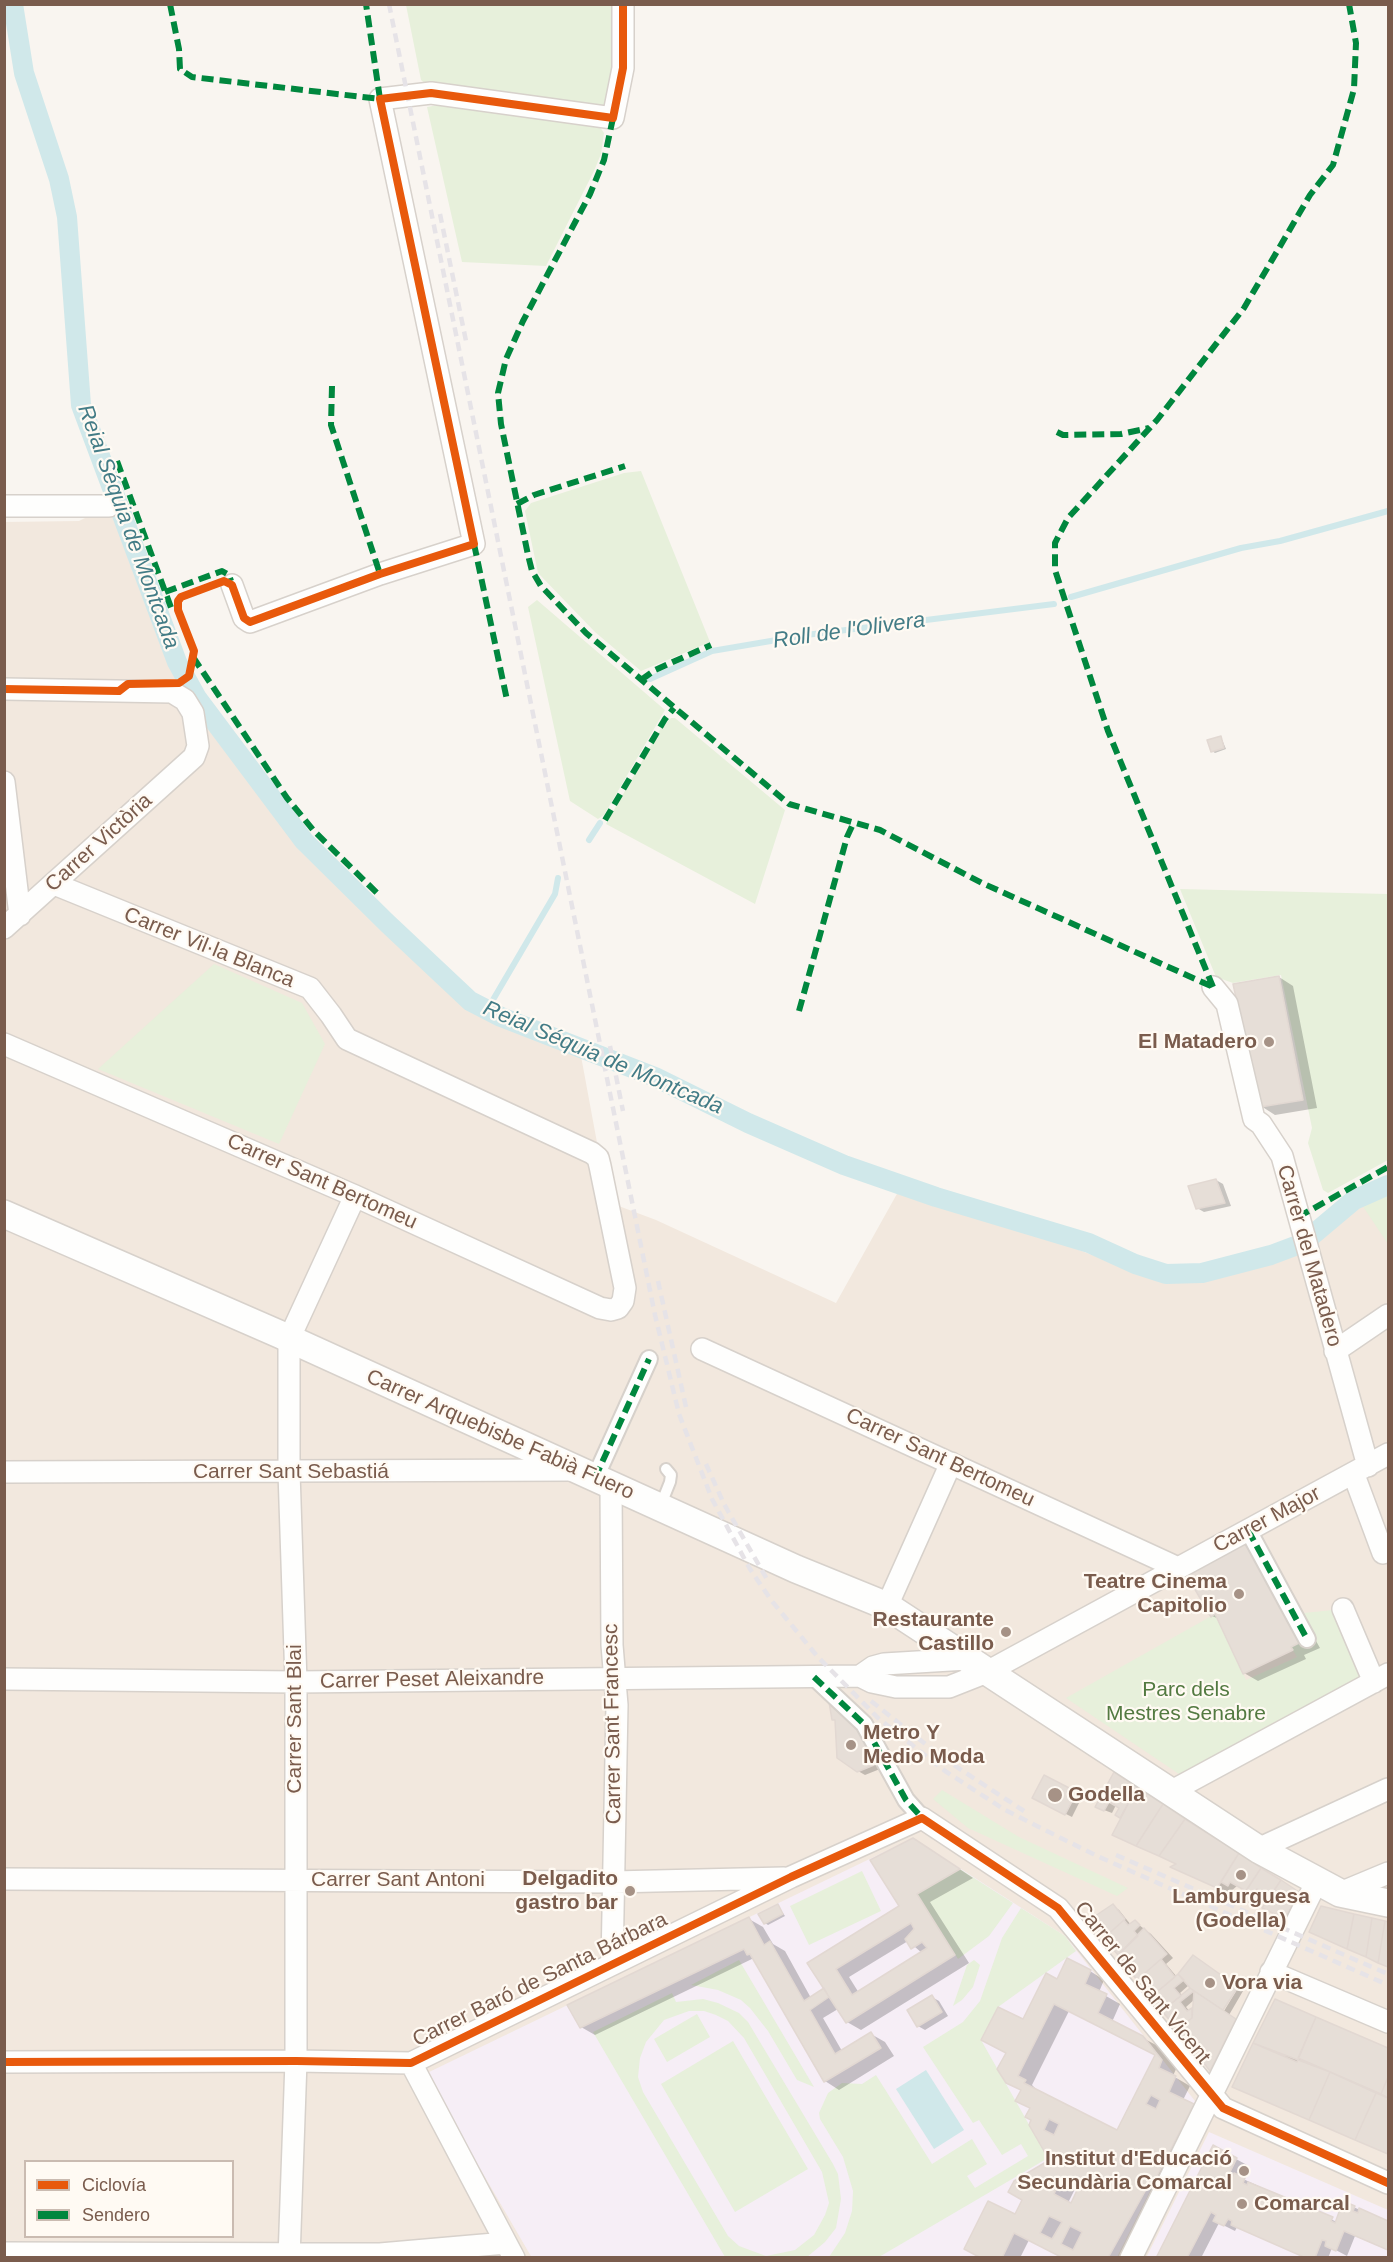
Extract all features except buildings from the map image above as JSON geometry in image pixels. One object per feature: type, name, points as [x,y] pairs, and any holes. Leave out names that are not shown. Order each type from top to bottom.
[{"type":"street","points":[[232,585],[244,618],[250,622],[380,574],[474,544],[380,99],[431,93],[613,118],[623,68],[623,4]]},
{"type":"street","points":[[4,506],[109,506]]},
{"type":"street","name":"Carrer Victòria","points":[[4,689],[172,692],[185,700],[193,713],[198,746],[194,758],[12,922]]},
{"type":"street","points":[[4,782],[12,922]]},
{"type":"street","name":"Carrer Vil·la Blanca","points":[[54,884],[309,988],[331,1015],[346,1040],[572,1143],[598,1158],[625,1288]]},
{"type":"street","name":"Carrer del Matadero","points":[[1213,987],[1227,1004],[1254,1119],[1261,1124],[1282,1156],[1335,1351],[1380,1554]]},
{"type":"street","name":"Carrer Sant Bertomeu","points":[[4,1044],[355,1196],[600,1308],[611,1310],[618,1308],[623,1301],[625,1288]]},
{"type":"street","name":"Carrer Sant Blai","points":[[289,2255],[296,2061],[296,1682],[289,1472],[289,1339],[355,1196]]},
{"type":"street","name":"Carrer Arquebisbe Fabià Fuero","points":[[4,1214],[887,1606],[1258,1849],[1328,1887],[1389,1903]]},
{"type":"street","points":[[1335,1351],[1389,1315]]},
{"type":"street","name":"Carrer Sant Bertomeu","points":[[702,1349],[1178,1568]]},
{"type":"street","points":[[594,1477],[649,1359]]},
{"type":"street","name":"Carrer Major","points":[[977,1666],[1178,1568],[1389,1454]]},
{"type":"street","points":[[887,1606],[951,1463]]},
{"type":"street","name":"Carrer Sant Sebastiá","points":[[4,1472],[289,1472],[594,1477]]},
{"type":"street","name":"Carrer Sant Francesc","points":[[594,1477],[617,1705],[612,1964]]},
{"type":"street","points":[[1248,1530],[1307,1639]]},
{"type":"street","points":[[1170,1792],[1381,1678],[1343,1609]]},
{"type":"street","name":"Carrer Peset Aleixandre","points":[[4,1679],[296,1682],[814,1677],[860,1676],[873,1666],[884,1664],[977,1666]]},
{"type":"street","name":"Carrer de Sant Vicent","points":[[814,1677],[864,1724],[906,1800],[922,1818],[1058,1908],[1223,2108],[1260,2127],[1389,2183]]},
{"type":"street","points":[[1258,1849],[1389,1789]]},
{"type":"street","name":"Carrer Baró de Santa Bárbara","points":[[4,2062],[411,2063],[791,1877],[922,1818]]},
{"type":"street","points":[[1131,2258],[1272,1972],[1328,1887],[1389,1873]]},
{"type":"street","name":"Carrer Sant Antoni","points":[[4,1879],[613,1882],[791,1877]]},
{"type":"street","points":[[1272,1972],[1389,2022]]},
{"type":"street","points":[[4,2253],[289,2255],[510,2250],[411,2063]]},
{"type":"lane","points":[[660,1507],[670,1482],[671,1474],[666,1469]]},
{"type":"shaded area","points":[[109,506],[181,682],[202,715],[301,847],[457,998],[490,1020],[581,1056],[608,1202],[656,1220],[836,1303],[898,1192],[1006,1223],[1160,1280],[1190,1281],[1294,1253],[1360,1202],[1388,1191],[1388,2257],[5,2257],[4,522],[79,521]]},
{"type":"shaded area","points":[[913,1838],[1065,1936],[1195,2101],[1117,2257],[532,2258],[425,2074]]},
{"type":"shaded area","name":"Institut d'Educació Secundària Comarcal","points":[[1209,2132],[1388,2210],[1388,2257],[1146,2258]]},
{"type":"green space","points":[[406,5],[617,5],[611,98],[604,105],[595,107],[429,87],[421,80]]},
{"type":"green space","points":[[438,105],[578,119],[598,124],[604,133],[601,154],[546,266],[462,262],[427,107]]},
{"type":"green space","points":[[641,471],[710,642],[641,671],[595,632],[538,573],[525,511],[531,503],[624,473]]},
{"type":"green space","points":[[537,600],[665,710],[604,815],[598,819],[570,801],[528,607]]},
{"type":"green space","points":[[671,718],[675,718],[785,810],[755,904],[606,824],[661,728]]},
{"type":"green space","points":[[1180,889],[1388,894],[1388,1160],[1328,1193],[1323,1190],[1308,1143],[1312,1128],[1281,975],[1233,983],[1216,977]]},
{"type":"green space","points":[[214,964],[302,1003],[325,1044],[279,1144],[98,1069]]},
{"type":"green space","points":[[1388,1191],[1388,1244],[1360,1202]]},
{"type":"green space","name":"Parc dels Mestres Senabre","points":[[1333,1610],[1361,1681],[1182,1776],[1066,1698],[1215,1614],[1246,1680],[1297,1657],[1291,1647],[1315,1635],[1304,1613]]},
{"type":"green space","points":[[942,1790],[1019,1837],[1128,1888],[1117,1896],[968,1828],[933,1799]]},
{"type":"green space","points":[[960,1869],[1013,1903],[989,1936],[958,1959],[917,1894]]},
{"type":"green space","points":[[862,1871],[881,1911],[809,1945],[790,1906]]},
{"type":"green space","points":[[1021,1908],[1065,1936],[1076,1951],[998,2007],[981,2040],[1048,2158],[879,2257],[829,2257],[845,2233],[852,2211],[853,2191],[843,2157],[820,2119],[819,2113],[828,2093],[842,2083],[862,2084],[876,2075],[932,2164],[972,2139],[987,2164],[967,2176],[975,2188],[1028,2156],[1021,2144],[1002,2155],[979,2120],[973,2123],[923,2047],[963,2022],[980,2001],[1002,1938]]},
{"type":"green space","points":[[739,1960],[814,2087],[797,2080],[768,2031],[741,2000],[718,1990],[691,1985]]},
{"type":"green space","points":[[974,1960],[980,1965],[973,1987],[962,2000],[953,2006],[967,1965]]},
{"type":"green space","points":[[672,1993],[676,2002],[703,1999],[739,2013],[748,2022],[838,2174],[841,2199],[836,2228],[825,2242],[807,2257],[725,2257],[593,2032]],"holes":[[[689,2011],[704,2011],[728,2021],[744,2038],[822,2172],[829,2203],[825,2215],[814,2235],[795,2250],[766,2256],[739,2246],[728,2236],[643,2092],[638,2077],[640,2058],[646,2042],[664,2020]]]},
{"type":"green space","points":[[697,2014],[710,2037],[667,2062],[654,2039]]},
{"type":"green space","points":[[733,2041],[808,2169],[735,2212],[661,2084]]},
{"type":"water","points":[[926,2070],[964,2130],[934,2149],[896,2089]]},
{"type":"waterway","name":"Reial Séquia de Montcada","points":[[13,4],[24,73],[59,179],[67,217],[81,405],[177,662],[197,698],[304,841],[387,923],[470,1001],[501,1017],[655,1077],[748,1123],[844,1165],[936,1197],[1089,1243],[1135,1264],[1166,1274],[1202,1273],[1271,1255],[1295,1246]]},
{"type":"waterway","name":"Roll de l'Olivera","points":[[1071,597],[1241,548],[1280,541],[1388,511]]},
{"type":"waterway","name":"Roll de l'Olivera","points":[[650,679],[712,651],[806,635],[1054,604]]},
{"type":"waterway","points":[[589,840],[600,823]]},
{"type":"waterway","points":[[487,1010],[555,894],[558,878]]},
{"type":"waterway","name":"Reial Séquia de Montcada","points":[[1310,1237],[1354,1200],[1388,1185]]},
{"type":"railway","points":[[389,4],[655,1315],[679,1414],[712,1499],[750,1569],[771,1600],[817,1656],[878,1718],[945,1771],[1005,1810],[1097,1856],[1388,1985]]},
{"type":"railway","points":[[440,214],[466,341]]},
{"type":"railway","points":[[610,1046],[623,1111]]},
{"type":"railway","points":[[658,1281],[686,1407]]},
{"type":"railway","points":[[706,1464],[724,1504],[768,1581]]},
{"type":"railway","points":[[871,1701],[943,1758],[1024,1811]]},
{"type":"railway","points":[[1116,1855],[1388,1974]]},
{"type":"marked path","points":[[170,4],[179,49],[180,69],[192,77],[380,99],[366,4]]},
{"type":"marked path","points":[[1213,987],[1108,731],[1055,570],[1055,543],[1068,518],[1157,420],[1244,308],[1310,195],[1333,165],[1354,89],[1356,43],[1349,4]]},
{"type":"marked path","points":[[613,118],[604,160],[590,194],[523,321],[506,359],[498,393],[501,424],[528,555],[532,571],[541,586],[586,633],[789,804],[880,830],[982,883],[1213,987]]},
{"type":"marked path","points":[[332,386],[331,425],[380,574]]},
{"type":"marked path","points":[[1057,432],[1063,435],[1121,434],[1149,428]]},
{"type":"marked path","points":[[117,461],[173,613]]},
{"type":"marked path","points":[[517,504],[534,495],[625,466]]},
{"type":"marked path","points":[[474,544],[507,700]]},
{"type":"marked path","points":[[165,592],[222,571],[229,575],[231,581]]},
{"type":"marked path","points":[[641,680],[655,670],[711,645]]},
{"type":"marked path","points":[[193,657],[287,798],[314,831],[378,894]]},
{"type":"marked path","points":[[605,820],[665,719],[674,708]]},
{"type":"marked path","points":[[799,1011],[847,837],[854,822]]},
{"type":"marked path","points":[[1298,1217],[1388,1167]]},
{"type":"marked path","points":[[595,1478],[649,1359]]},
{"type":"marked path","points":[[1248,1530],[1307,1639]]},
{"type":"marked path","points":[[814,1677],[864,1724],[906,1800],[922,1818]]},
{"type":"cycle path","points":[[4,689],[119,691],[128,684],[179,683],[189,676],[194,651],[178,610],[178,601],[181,597],[224,581],[232,585],[244,618],[250,622],[380,574],[474,544],[380,99],[431,93],[613,118],[623,68],[623,4]]},
{"type":"cycle path","points":[[4,2062],[411,2063],[791,1877],[922,1818],[1058,1908],[1223,2108],[1388,2183]]},
{"type":"place","name":"El Matadero","points":[[1269,1042]]},
{"type":"place","name":"Teatre Cinema Capitolio","points":[[1239,1594]]},
{"type":"place","name":"Restaurante Castillo","points":[[1006,1632]]},
{"type":"place","name":"Metro Y Medio Moda","points":[[851,1745]]},
{"type":"place","name":"Godella","points":[[1055,1795]]},
{"type":"place","name":"Lamburguesa (Godella)","points":[[1241,1875]]},
{"type":"place","name":"Delgadito gastro bar","points":[[630,1891]]},
{"type":"place","name":"Vora via","points":[[1210,1983]]},
{"type":"place","name":"Institut d'Educació Secundària Comarcal","points":[[1244,2171]]},
{"type":"place","name":"Comarcal","points":[[1242,2204]]}]
